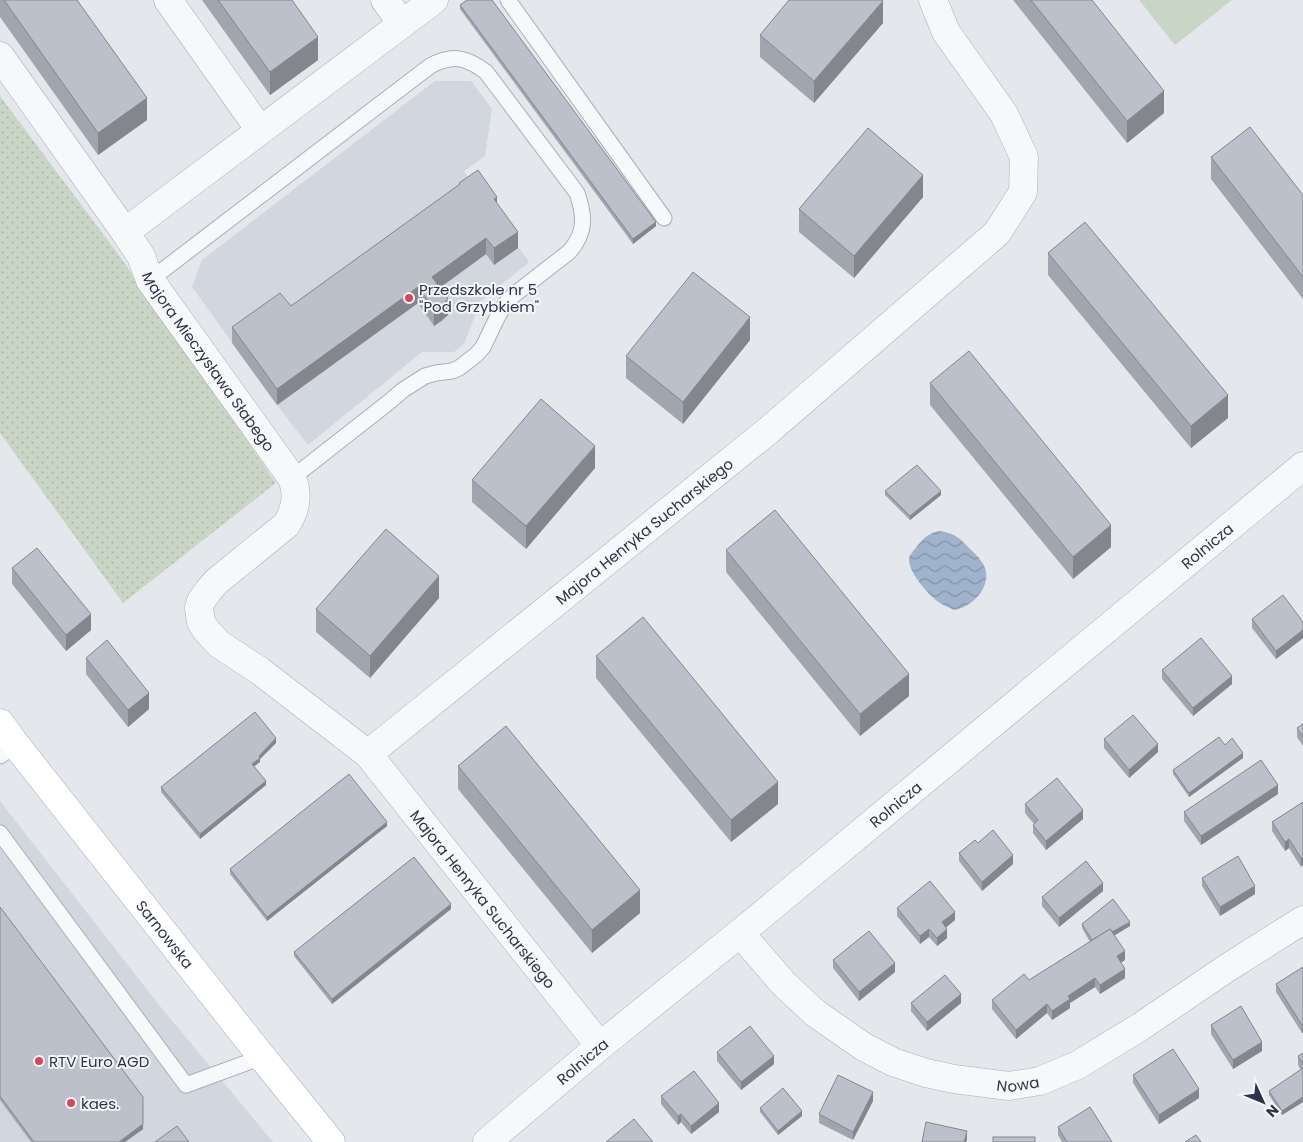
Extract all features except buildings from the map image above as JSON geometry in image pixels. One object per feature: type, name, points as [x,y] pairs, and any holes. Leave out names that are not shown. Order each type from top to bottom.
[{"type":"main road","name":"Sarnowska","points":[[0,724],[8,751],[332,1142]]},
{"type":"street","points":[[168,0],[260,130]]},
{"type":"street","points":[[385,0],[402,24]]},
{"type":"street","points":[[125,232],[434,0]]},
{"type":"street","name":"Majora Henryka Sucharskiego","points":[[600,1046],[368,754],[769,430],[997,233],[1023,192],[1024,157],[1004,114],[946,32],[933,0]]},
{"type":"street","name":"Majora Mieczysława Słabego","points":[[0,56],[125,232],[141,256],[150,280],[292,478],[296,498],[292,516],[286,525],[217,581],[209,590],[201,601],[199,608],[206,630],[219,644],[260,671],[368,754]]},
{"type":"street","name":"Rolnicza","points":[[487,1142],[600,1046],[1303,466]]},
{"type":"street","name":"Nowa","points":[[740,932],[783,983],[815,1014],[864,1047],[893,1062],[926,1073],[954,1079],[1009,1086],[1040,1081],[1078,1065],[1140,1027],[1227,968],[1303,920]]},
{"type":"lane","points":[[508,0],[664,218]]},
{"type":"lane","points":[[150,280],[430,66],[451,58],[475,64],[486,72],[577,194],[582,208],[583,223],[581,235],[576,244],[569,252],[506,303],[483,347],[476,355],[459,368],[425,376],[403,390],[292,478]]},
{"type":"lane","points":[[0,834],[186,1085],[262,1057]]},
{"type":"shaded area","points":[[435,81],[471,81],[492,109],[485,156],[464,171],[529,262],[480,302],[464,344],[454,352],[422,352],[308,445],[192,287],[202,260]]},
{"type":"shaded area","points":[[0,801],[159,1005],[273,1142],[0,1142]]},
{"type":"green space","points":[[1139,0],[1232,0],[1175,45]]},
{"type":"green space","points":[[0,96],[121,258],[276,483],[123,603],[0,433]]},
{"type":"water","points":[[941,531],[954,535],[963,542],[980,559],[986,573],[985,585],[978,596],[962,608],[954,610],[939,602],[928,593],[915,576],[909,558],[923,540],[931,534]]},
{"type":"place","name":"Przedszkole nr 5 \"Pod Grzybkiem\"","points":[[409,298]]},
{"type":"place","name":"RTV Euro AGD","points":[[39,1061]]},
{"type":"place","name":"kaes.","points":[[71,1103]]}]
